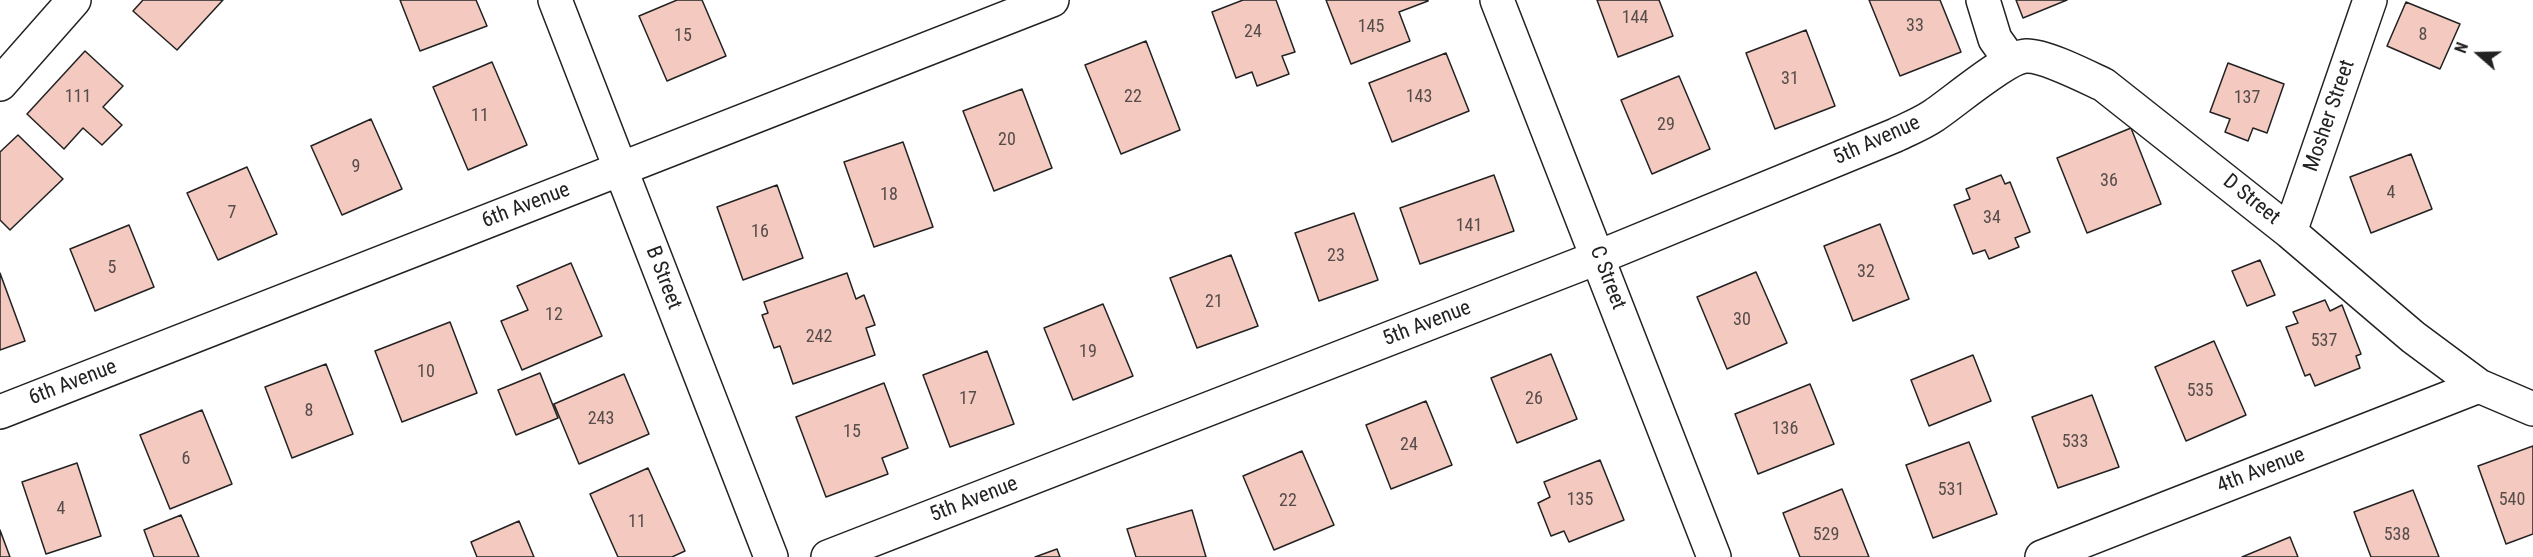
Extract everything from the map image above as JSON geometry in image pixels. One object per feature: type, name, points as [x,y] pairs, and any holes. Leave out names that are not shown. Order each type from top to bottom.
[{"type":"street","points":[[0,84],[74,0]]},
{"type":"street","name":"B Street","points":[[555,0],[771,557]]},
{"type":"street","name":"6th Avenue","points":[[0,412],[1052,0]]},
{"type":"street","name":"C Street","points":[[1497,0],[1714,557]]},
{"type":"street","points":[[1983,0],[1995,39],[2010,60]]},
{"type":"street","name":"Mosher Street","points":[[2290,232],[2370,0]]},
{"type":"street","name":"D Street","points":[[2010,60],[2028,56],[2078,72],[2104,85],[2290,232],[2413,337],[2479,386],[2533,408]]},
{"type":"street","name":"5th Avenue","points":[[828,557],[1599,257],[1896,135],[1931,118],[2010,60]]},
{"type":"street","name":"4th Avenue","points":[[2042,557],[2479,386]]},
{"type":"building","points":[[143,0],[223,0],[177,50],[133,11]]},
{"type":"building","points":[[400,0],[476,0],[487,26],[420,51]]},
{"type":"building","points":[[677,0],[702,0],[726,56],[667,81],[639,16]]},
{"type":"building","points":[[1243,0],[1276,0],[1295,52],[1282,56],[1289,74],[1257,86],[1252,72],[1236,78],[1212,12]]},
{"type":"building","points":[[1326,0],[1428,1],[1399,12],[1410,41],[1351,64]]},
{"type":"building","points":[[1597,0],[1659,0],[1673,36],[1618,57]]},
{"type":"building","points":[[1869,0],[1940,0],[1961,52],[1900,76]]},
{"type":"building","points":[[2016,0],[2067,0],[2023,18]]},
{"type":"building","points":[[2406,2],[2460,24],[2440,69],[2387,46]]},
{"type":"building","points":[[1806,30],[1835,106],[1775,129],[1746,53]]},
{"type":"building","points":[[1146,41],[1180,130],[1121,154],[1085,65]]},
{"type":"building","points":[[85,51],[123,86],[103,107],[122,125],[102,145],[83,128],[64,149],[27,114]]},
{"type":"building","points":[[1446,53],[1469,111],[1392,142],[1369,83]]},
{"type":"building","points":[[492,62],[527,145],[468,170],[433,87]]},
{"type":"building","points":[[2228,63],[2284,84],[2267,133],[2253,128],[2248,141],[2225,132],[2230,119],[2210,112]]},
{"type":"building","points":[[1679,76],[1710,149],[1652,174],[1621,100]]},
{"type":"building","points":[[1022,89],[1052,168],[994,191],[963,111]]},
{"type":"building","points":[[371,119],[402,189],[342,215],[311,146]]},
{"type":"building","points":[[2131,128],[2161,204],[2087,233],[2057,158]]},
{"type":"building","points":[[18,135],[63,179],[10,230],[0,220],[0,152]]},
{"type":"building","points":[[903,142],[933,227],[874,247],[844,162]]},
{"type":"building","points":[[2411,154],[2432,209],[2371,233],[2350,177]]},
{"type":"building","points":[[247,167],[277,234],[218,260],[187,193]]},
{"type":"building","points":[[1494,175],[1514,231],[1420,264],[1400,208]]},
{"type":"building","points":[[2001,175],[2005,184],[2010,182],[2030,232],[2015,238],[2019,247],[1989,259],[1985,250],[1973,254],[1954,205],[1970,199],[1966,189]]},
{"type":"building","points":[[777,185],[803,258],[743,280],[717,207]]},
{"type":"building","points":[[1354,213],[1378,280],[1319,301],[1295,233]]},
{"type":"building","points":[[1880,224],[1909,299],[1853,321],[1824,246]]},
{"type":"building","points":[[129,225],[154,287],[95,311],[70,249]]},
{"type":"building","points":[[1231,255],[1258,326],[1197,348],[1170,278]]},
{"type":"building","points":[[2260,260],[2275,295],[2247,306],[2232,271]]},
{"type":"building","points":[[571,263],[602,336],[522,370],[501,321],[528,310],[517,286]]},
{"type":"building","points":[[1756,272],[1787,343],[1727,369],[1697,297]]},
{"type":"building","points":[[0,273],[25,341],[0,350]]},
{"type":"building","points":[[847,273],[856,299],[864,295],[875,325],[866,328],[875,355],[793,384],[780,346],[774,348],[762,315],[768,313],[764,302]]},
{"type":"building","points":[[2325,300],[2330,311],[2342,305],[2361,354],[2356,356],[2360,368],[2315,386],[2310,374],[2305,376],[2286,327],[2298,323],[2293,312]]},
{"type":"building","points":[[1103,304],[1133,376],[1073,400],[1044,328]]},
{"type":"building","points":[[450,322],[477,393],[402,422],[375,351]]},
{"type":"building","points":[[2214,341],[2246,415],[2186,441],[2155,367]]},
{"type":"building","points":[[987,351],[1014,424],[950,447],[923,375]]},
{"type":"building","points":[[1551,354],[1577,419],[1517,443],[1491,378]]},
{"type":"building","points":[[1973,355],[1991,401],[1929,426],[1911,380]]},
{"type":"building","points":[[326,364],[353,434],[292,458],[265,387]]},
{"type":"building","points":[[540,373],[558,418],[516,435],[498,390]]},
{"type":"building","points":[[624,374],[649,434],[579,464],[554,404]]},
{"type":"building","points":[[884,383],[908,448],[882,458],[888,474],[826,497],[796,417]]},
{"type":"building","points":[[1810,384],[1834,444],[1758,474],[1735,414]]},
{"type":"building","points":[[2092,395],[2119,467],[2058,488],[2032,417]]},
{"type":"building","points":[[1426,401],[1452,465],[1391,489],[1366,425]]},
{"type":"building","points":[[202,410],[232,484],[170,509],[140,435]]},
{"type":"building","points":[[1969,442],[1997,514],[1933,538],[1906,465]]},
{"type":"building","points":[[2533,446],[2533,534],[2506,544],[2478,466]]},
{"type":"building","points":[[1302,451],[1334,525],[1274,550],[1243,476]]},
{"type":"building","points":[[1600,460],[1624,520],[1569,542],[1564,531],[1551,536],[1538,503],[1550,497],[1544,482]]},
{"type":"building","points":[[77,463],[101,536],[46,554],[22,482]]},
{"type":"building","points":[[648,468],[685,551],[672,557],[618,557],[590,494]]},
{"type":"building","points":[[1842,489],[1869,557],[1800,557],[1783,513]]},
{"type":"building","points":[[2413,490],[2439,557],[2371,557],[2354,512]]},
{"type":"building","points":[[1192,510],[1206,557],[1136,557],[1127,529]]},
{"type":"building","points":[[181,515],[199,557],[154,557],[144,530]]},
{"type":"building","points":[[519,521],[534,557],[477,557],[471,542]]},
{"type":"building","points":[[0,530],[10,557],[0,557]]},
{"type":"building","points":[[2290,537],[2298,557],[2242,557]]},
{"type":"building","points":[[1057,549],[1060,557],[1035,557]]}]
